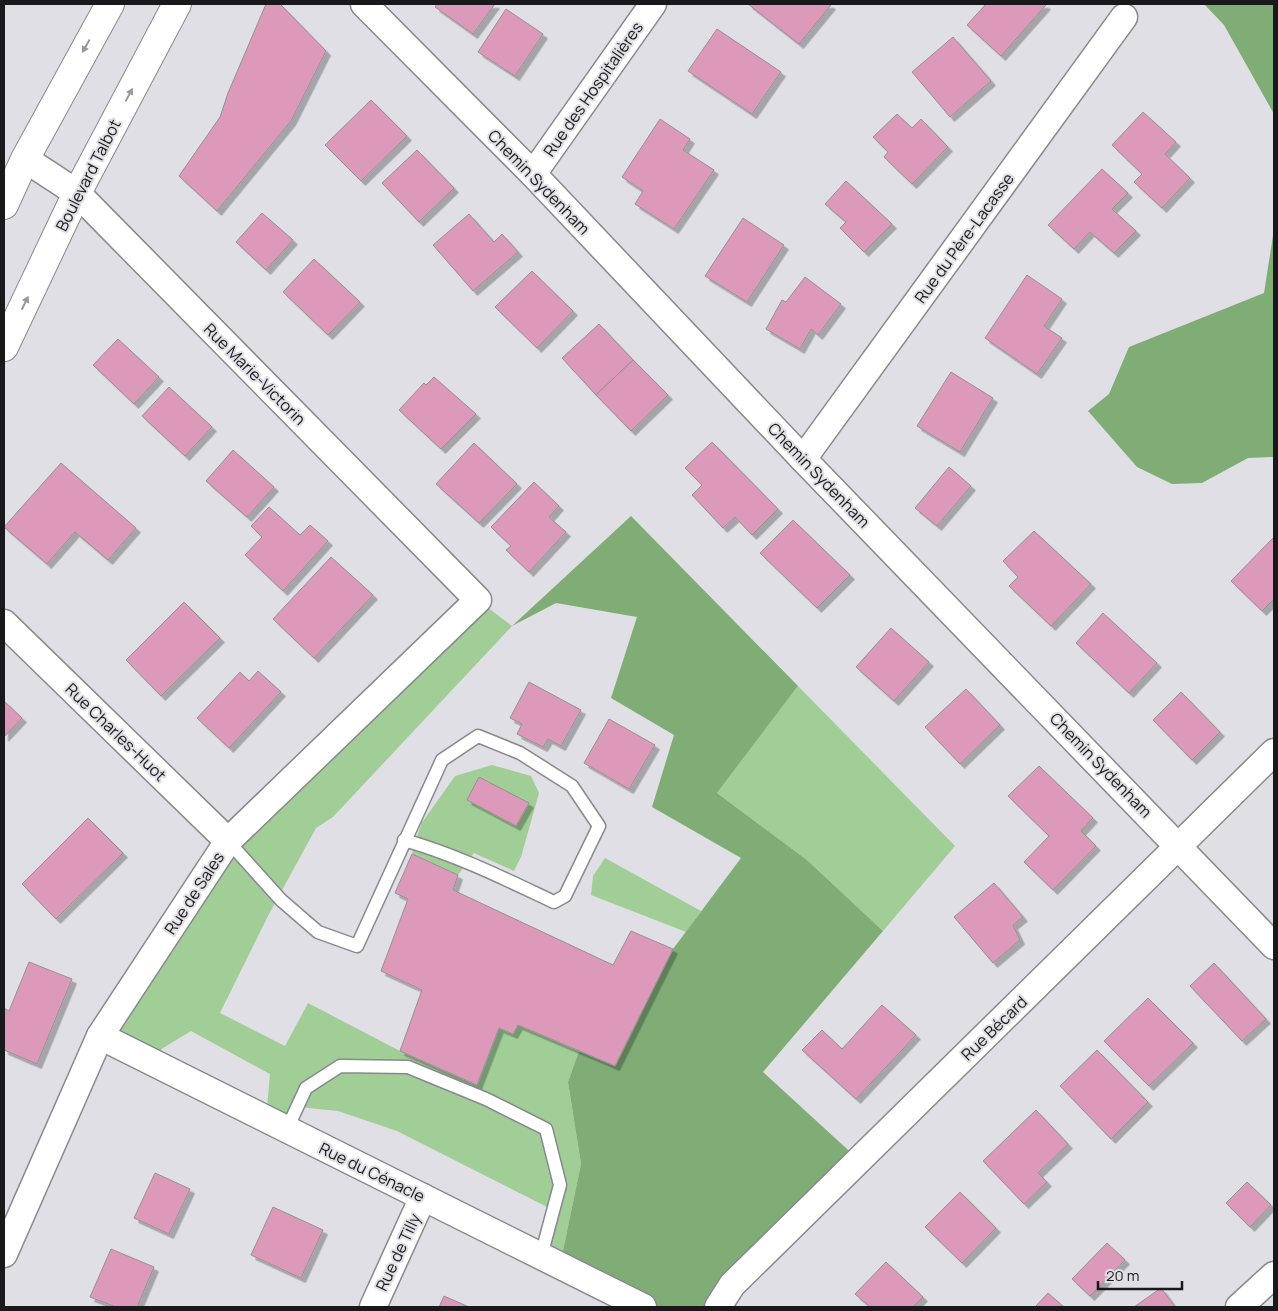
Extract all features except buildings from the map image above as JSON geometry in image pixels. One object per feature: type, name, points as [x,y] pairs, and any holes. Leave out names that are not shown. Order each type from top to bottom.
[{"type":"main road","points":[[4,205],[24,159],[110,4]]},
{"type":"main road","name":"Boulevard Talbot","points":[[4,347],[77,193],[177,4]]},
{"type":"street","name":"Chemin Sydenham","points":[[364,4],[533,174],[803,459],[1180,846],[1274,946]]},
{"type":"street","name":"Rue des Hospitalières","points":[[533,174],[653,4]]},
{"type":"street","name":"Rue du Père-Lacasse","points":[[803,459],[1124,17]]},
{"type":"street","name":"Rue Marie-Victorin","points":[[24,159],[77,193],[478,600]]},
{"type":"street","name":"Rue de Sales","points":[[4,1254],[100,1036],[228,841],[478,600]]},
{"type":"street","name":"Rue Charles-Huot","points":[[4,623],[228,841]]},
{"type":"street","name":"Rue Bécard","points":[[718,1307],[739,1278],[1274,752]]},
{"type":"street","name":"Rue du Cénacle","points":[[100,1036],[643,1307]]},
{"type":"street","name":"Rue de Tilly","points":[[372,1307],[423,1197]]},
{"type":"street","points":[[1239,1307],[1274,1276]]},
{"type":"lane","points":[[228,841],[281,900],[318,932],[357,946],[404,840],[442,760],[478,736],[520,753],[572,786],[599,826],[565,896],[554,902],[489,871],[430,847],[404,840]]},
{"type":"lane","points":[[286,1129],[306,1088],[340,1066],[408,1067],[486,1098],[546,1129],[560,1185],[541,1256]]},
{"type":"green space","points":[[1204,4],[1274,4],[1274,114],[1224,25]]},
{"type":"green space","points":[[1274,229],[1274,457],[1248,458],[1202,483],[1172,484],[1137,467],[1088,411],[1109,394],[1129,347],[1264,293]]},
{"type":"green space","points":[[631,516],[798,686],[717,793],[807,860],[883,931],[763,1072],[859,1160],[725,1307],[643,1307],[560,1265],[581,1164],[568,1082],[579,1051],[615,1066],[673,949],[741,858],[652,807],[674,735],[611,698],[637,617],[556,603],[512,626]]},
{"type":"green space","points":[[478,600],[512,626],[333,817],[316,828],[268,916],[220,1013],[285,1046],[308,1003],[400,1051],[476,1085],[499,1028],[513,1034],[518,1025],[579,1051],[568,1082],[581,1164],[560,1265],[541,1256],[553,1210],[397,1131],[338,1111],[298,1107],[287,1129],[266,1119],[270,1074],[191,1031],[163,1048],[149,1060],[100,1036],[228,841]]},
{"type":"green space","points":[[798,686],[955,846],[883,931],[807,860],[717,793]]},
{"type":"green space","points":[[492,765],[531,776],[539,793],[521,857],[514,871],[474,853],[458,875],[412,854],[421,824],[455,776]]},
{"type":"green space","points":[[605,858],[701,911],[686,932],[591,895],[593,876]]}]
